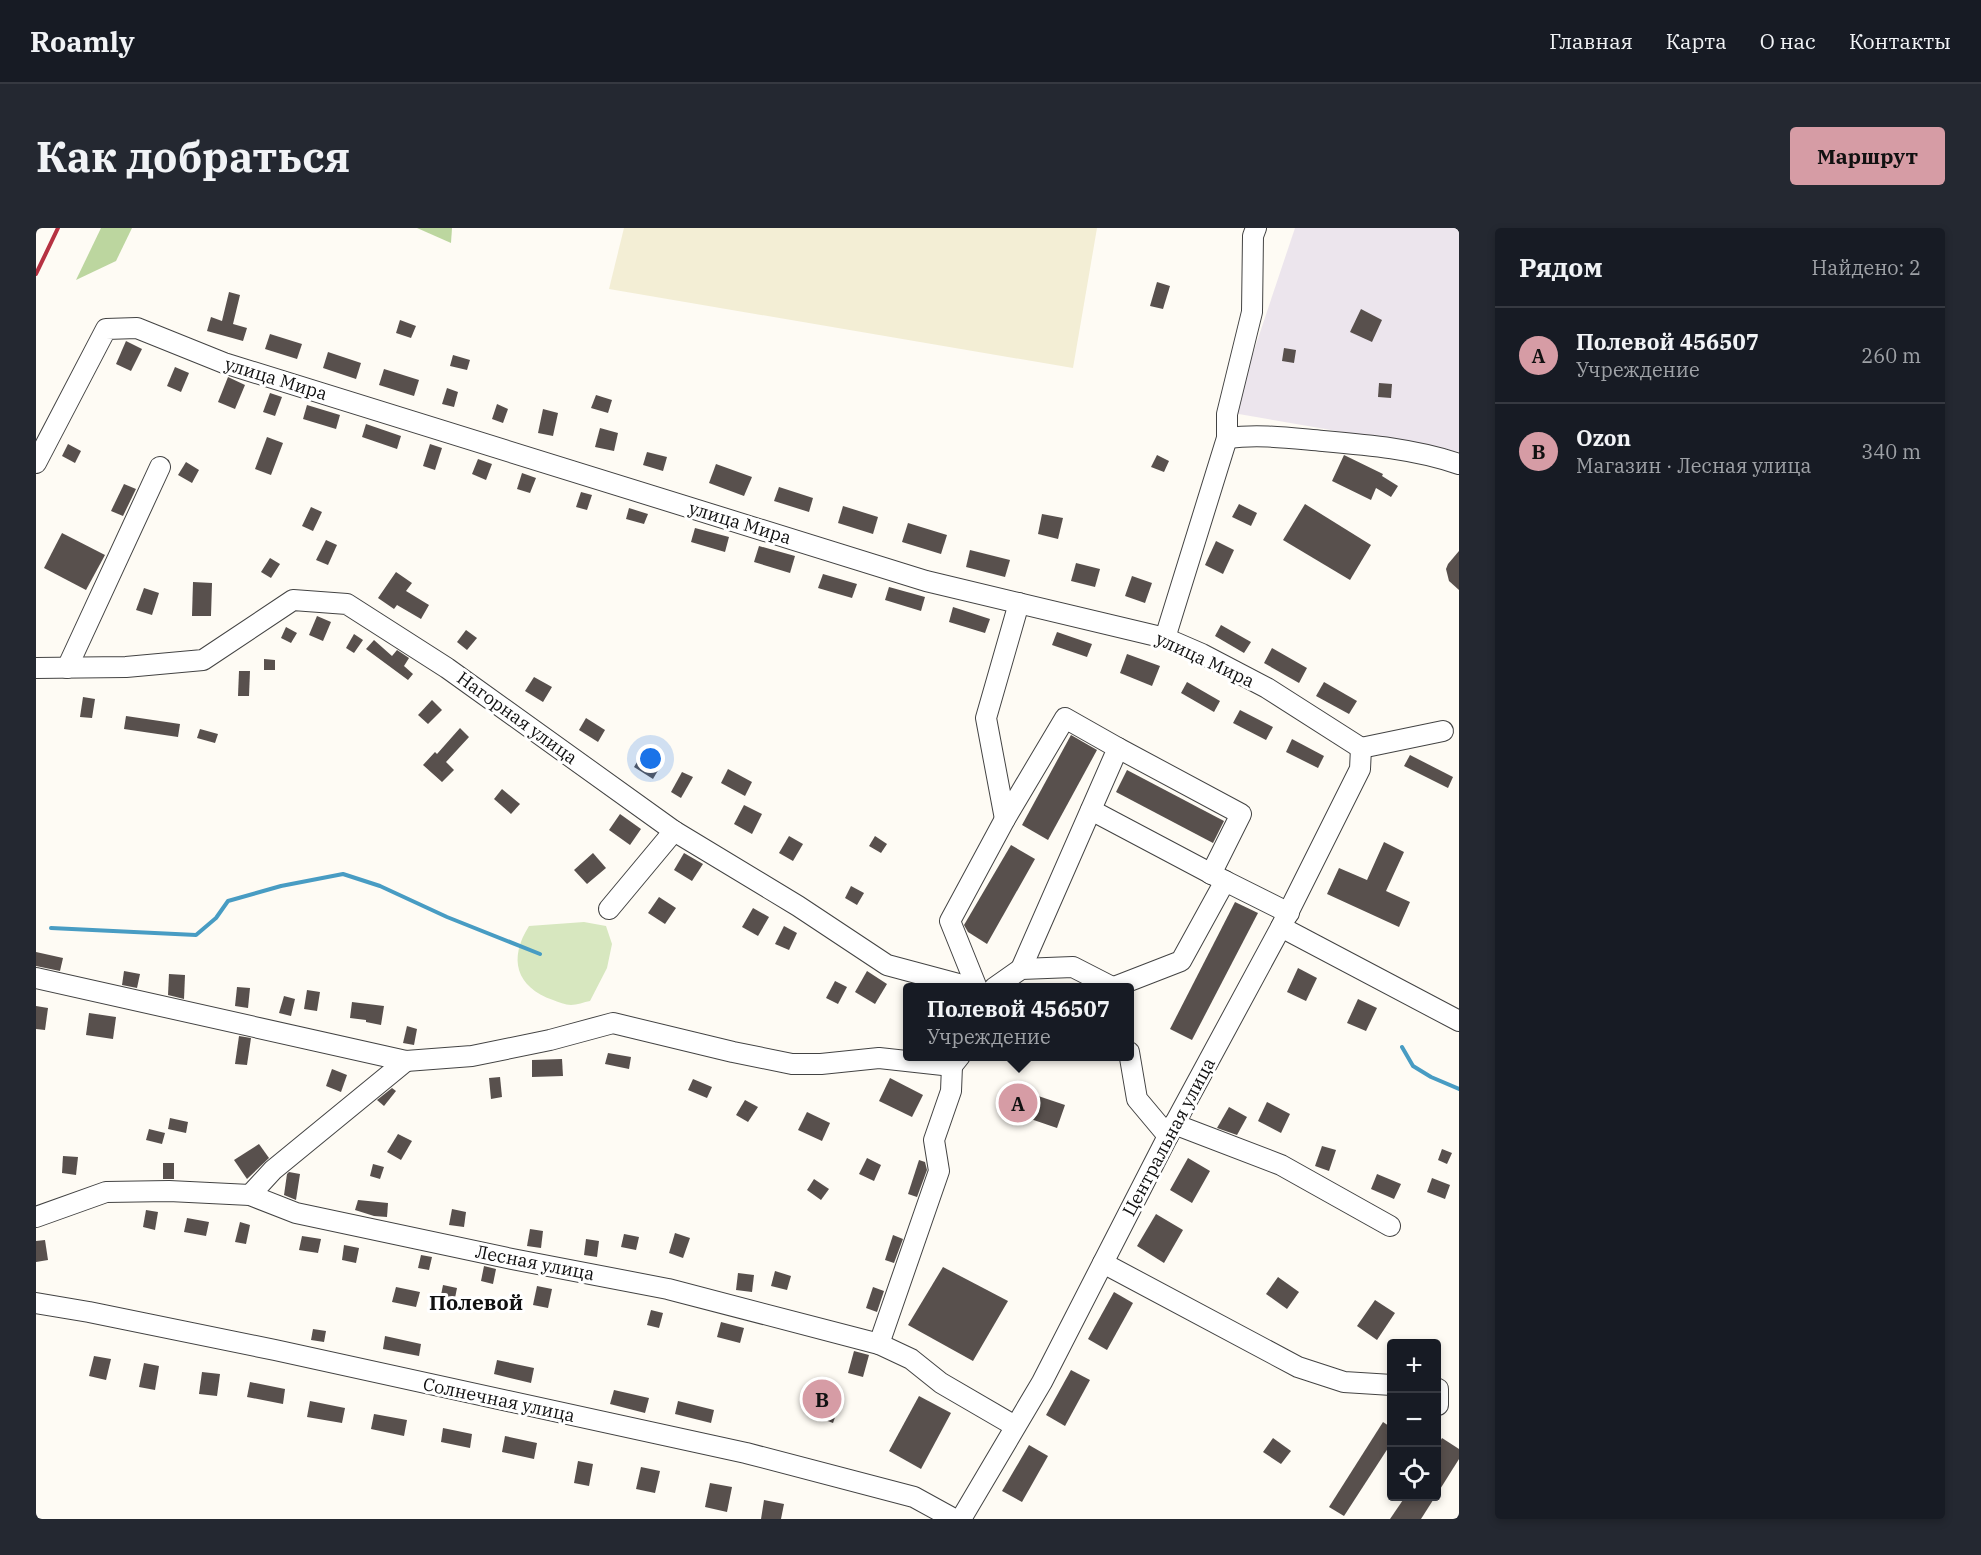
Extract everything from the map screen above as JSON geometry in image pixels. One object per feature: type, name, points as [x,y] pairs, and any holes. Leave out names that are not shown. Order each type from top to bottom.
[{"type":"street","points":[[1165,638],[1227,438],[1227,414],[1252,312],[1253,236],[1256,228]]},
{"type":"street","name":"улица Мира","points":[[36,463],[106,329],[137,328],[224,363],[927,581],[1165,638],[1202,654],[1267,688],[1361,748]]},
{"type":"street","points":[[1227,438],[1252,435],[1364,445],[1433,455],[1459,465]]},
{"type":"street","points":[[67,668],[160,468]]},
{"type":"street","name":"Нагорная улица","points":[[36,668],[126,667],[203,660],[293,600],[347,604],[447,668],[674,831],[798,906],[887,965],[959,983]]},
{"type":"street","points":[[1005,819],[986,718],[1019,603]]},
{"type":"street","points":[[973,983],[950,921],[1005,819],[1065,718],[1241,814],[1218,877],[1181,961],[1124,983]]},
{"type":"street","points":[[1361,748],[1443,731]]},
{"type":"street","points":[[1021,969],[1118,748]]},
{"type":"street","name":"Центральная улица","points":[[961,1519],[1042,1382],[1171,1130],[1285,920],[1360,769],[1361,748]]},
{"type":"street","points":[[1091,810],[1218,877],[1285,920],[1459,1021]]},
{"type":"street","points":[[609,909],[674,831]]},
{"type":"street","points":[[1000,983],[1021,969],[1073,967],[1106,983]]},
{"type":"street","points":[[36,978],[406,1061],[471,1056],[550,1040],[613,1023],[792,1064],[822,1064],[879,1058],[903,1059]]},
{"type":"street","points":[[250,1194],[273,1170],[406,1061]]},
{"type":"street","points":[[879,1344],[939,1170],[933,1140],[951,1091],[956,1061]]},
{"type":"street","points":[[1131,1061],[1137,1099],[1171,1130],[1281,1166],[1390,1226]]},
{"type":"street","name":"Лесная улица","points":[[36,1217],[106,1192],[170,1191],[250,1194],[296,1213],[512,1259],[668,1289],[879,1344],[911,1359],[941,1383],[1015,1426]]},
{"type":"street","points":[[1103,1263],[1298,1367],[1344,1382],[1387,1385]]},
{"type":"street","name":"Солнечная улица","points":[[36,1303],[275,1350],[746,1453],[914,1497],[954,1519]]},
{"type":"shaded area","points":[[624,228],[1097,228],[1073,368],[609,289]]},
{"type":"shaded area","points":[[1295,228],[1459,228],[1459,452],[1233,413]]},
{"type":"green space","points":[[101,228],[132,228],[116,261],[76,280]]},
{"type":"green space","points":[[417,228],[452,228],[451,243]]},
{"type":"green space","points":[[584,922],[606,926],[612,944],[607,968],[590,1001],[573,1005],[566,1004],[531,988],[519,970],[518,960],[522,938],[529,926]]},
{"type":"building","points":[[1157,282],[1170,286],[1163,309],[1150,306]]},
{"type":"building","points":[[229,292],[240,295],[233,324],[247,328],[243,341],[207,331],[211,317],[222,321]]},
{"type":"building","points":[[1361,309],[1382,320],[1372,342],[1350,332]]},
{"type":"building","points":[[400,320],[416,326],[411,338],[396,333]]},
{"type":"building","points":[[270,334],[302,344],[297,359],[265,349]]},
{"type":"building","points":[[126,341],[142,349],[131,371],[116,364]]},
{"type":"building","points":[[1284,348],[1296,350],[1294,363],[1282,361]]},
{"type":"building","points":[[328,352],[361,363],[356,379],[323,368]]},
{"type":"building","points":[[453,355],[470,360],[467,370],[450,366]]},
{"type":"building","points":[[175,367],[189,373],[181,392],[167,386]]},
{"type":"building","points":[[384,369],[419,380],[414,396],[379,385]]},
{"type":"building","points":[[228,377],[245,385],[235,409],[218,402]]},
{"type":"building","points":[[1379,383],[1392,384],[1391,398],[1378,397]]},
{"type":"building","points":[[447,388],[458,392],[454,407],[442,404]]},
{"type":"building","points":[[270,393],[282,397],[275,416],[263,412]]},
{"type":"building","points":[[596,395],[612,400],[608,413],[591,408]]},
{"type":"building","points":[[497,404],[508,409],[503,423],[492,419]]},
{"type":"building","points":[[307,405],[340,415],[336,429],[303,419]]},
{"type":"building","points":[[543,409],[558,413],[553,436],[538,433]]},
{"type":"building","points":[[366,424],[401,436],[397,449],[362,437]]},
{"type":"building","points":[[600,428],[618,433],[614,451],[595,447]]},
{"type":"building","points":[[267,437],[283,443],[271,475],[255,469]]},
{"type":"building","points":[[68,444],[81,451],[75,463],[62,456]]},
{"type":"building","points":[[430,444],[442,448],[435,470],[423,466]]},
{"type":"building","points":[[647,452],[667,457],[663,471],[643,465]]},
{"type":"building","points":[[1157,455],[1169,461],[1164,472],[1151,467]]},
{"type":"building","points":[[1344,455],[1383,474],[1382,476],[1398,486],[1391,497],[1376,488],[1371,500],[1332,481]]},
{"type":"building","points":[[478,459],[492,464],[486,480],[472,474]]},
{"type":"building","points":[[186,462],[199,470],[192,483],[178,475]]},
{"type":"building","points":[[716,464],[752,477],[744,496],[709,483]]},
{"type":"building","points":[[522,473],[536,478],[530,493],[517,489]]},
{"type":"building","points":[[124,484],[136,489],[123,516],[111,511]]},
{"type":"building","points":[[779,487],[813,498],[809,512],[774,501]]},
{"type":"building","points":[[581,492],[592,495],[587,510],[576,507]]},
{"type":"building","points":[[1239,504],[1257,513],[1251,526],[1232,517]]},
{"type":"building","points":[[1305,504],[1371,545],[1350,580],[1283,540]]},
{"type":"building","points":[[843,506],[878,517],[873,534],[838,523]]},
{"type":"building","points":[[311,507],[322,512],[313,531],[302,526]]},
{"type":"building","points":[[629,508],[648,514],[644,524],[626,519]]},
{"type":"building","points":[[1042,514],[1063,518],[1058,539],[1038,534]]},
{"type":"building","points":[[908,523],[947,535],[941,554],[902,542]]},
{"type":"building","points":[[695,528],[729,537],[725,552],[691,542]]},
{"type":"building","points":[[62,533],[105,555],[86,590],[44,568]]},
{"type":"building","points":[[326,540],[337,545],[328,565],[316,560]]},
{"type":"building","points":[[1216,541],[1234,550],[1223,574],[1205,565]]},
{"type":"building","points":[[759,546],[795,556],[790,573],[754,562]]},
{"type":"building","points":[[970,550],[1010,560],[1005,577],[966,567]]},
{"type":"building","points":[[1459,551],[1459,590],[1449,581],[1446,569]]},
{"type":"building","points":[[270,558],[280,564],[271,578],[261,572]]},
{"type":"building","points":[[1076,563],[1100,569],[1095,587],[1071,581]]},
{"type":"building","points":[[396,572],[412,583],[406,591],[429,605],[421,619],[397,605],[394,609],[378,598]]},
{"type":"building","points":[[823,574],[857,584],[852,598],[818,588]]},
{"type":"building","points":[[1132,576],[1152,583],[1145,603],[1125,596]]},
{"type":"building","points":[[193,582],[212,583],[211,616],[192,616]]},
{"type":"building","points":[[889,587],[925,597],[921,611],[885,600]]},
{"type":"building","points":[[144,588],[159,593],[152,615],[136,610]]},
{"type":"building","points":[[953,607],[990,619],[985,633],[949,622]]},
{"type":"building","points":[[317,616],[331,622],[323,641],[309,635]]},
{"type":"building","points":[[1221,625],[1251,642],[1244,653],[1215,636]]},
{"type":"building","points":[[286,627],[297,633],[291,643],[281,638]]},
{"type":"building","points":[[466,630],[477,638],[467,650],[457,642]]},
{"type":"building","points":[[1057,632],[1092,644],[1087,657],[1052,645]]},
{"type":"building","points":[[354,634],[363,640],[354,653],[346,648]]},
{"type":"building","points":[[374,640],[392,656],[397,650],[409,658],[404,666],[413,674],[408,680],[366,649]]},
{"type":"building","points":[[1272,648],[1307,668],[1299,683],[1264,663]]},
{"type":"building","points":[[1127,654],[1160,666],[1152,686],[1120,673]]},
{"type":"building","points":[[264,659],[275,660],[275,670],[264,670]]},
{"type":"building","points":[[239,671],[250,671],[249,696],[238,696]]},
{"type":"building","points":[[534,677],[552,687],[543,702],[525,691]]},
{"type":"building","points":[[1187,682],[1220,701],[1214,712],[1181,693]]},
{"type":"building","points":[[1324,682],[1357,701],[1349,714],[1316,696]]},
{"type":"building","points":[[83,697],[95,699],[92,718],[80,717]]},
{"type":"building","points":[[432,700],[442,710],[428,724],[418,715]]},
{"type":"building","points":[[1240,710],[1273,727],[1266,740],[1233,723]]},
{"type":"building","points":[[126,716],[180,724],[178,737],[124,729]]},
{"type":"building","points":[[586,718],[605,730],[598,742],[579,730]]},
{"type":"building","points":[[460,728],[469,737],[446,762],[454,770],[442,782],[423,765],[435,752],[437,754]]},
{"type":"building","points":[[200,729],[218,734],[215,743],[197,738]]},
{"type":"building","points":[[1071,735],[1097,750],[1048,840],[1022,825]]},
{"type":"building","points":[[1292,739],[1324,756],[1318,768],[1286,752]]},
{"type":"building","points":[[645,749],[664,760],[653,779],[634,767]]},
{"type":"building","points":[[1410,755],[1453,777],[1448,788],[1404,766]]},
{"type":"building","points":[[728,769],[752,782],[745,796],[721,783]]},
{"type":"building","points":[[1127,770],[1224,821],[1213,843],[1116,792]]},
{"type":"building","points":[[682,772],[693,777],[681,798],[671,792]]},
{"type":"building","points":[[502,789],[520,804],[511,814],[494,799]]},
{"type":"building","points":[[744,805],[762,814],[752,834],[734,824]]},
{"type":"building","points":[[620,814],[641,829],[630,845],[609,830]]},
{"type":"building","points":[[789,836],[803,844],[793,861],[779,853]]},
{"type":"building","points":[[875,836],[887,844],[881,853],[869,846]]},
{"type":"building","points":[[1384,842],[1404,852],[1386,891],[1410,902],[1399,927],[1327,894],[1339,868],[1367,880]]},
{"type":"building","points":[[1011,845],[1035,859],[987,944],[968,932],[964,925]]},
{"type":"building","points":[[593,853],[606,868],[587,884],[574,870]]},
{"type":"building","points":[[684,853],[703,864],[692,881],[674,870]]},
{"type":"building","points":[[851,886],[864,893],[857,905],[845,898]]},
{"type":"building","points":[[659,897],[676,908],[665,924],[648,913]]},
{"type":"building","points":[[1235,902],[1258,913],[1192,1040],[1170,1029]]},
{"type":"building","points":[[753,908],[769,917],[758,936],[742,927]]},
{"type":"building","points":[[784,926],[797,933],[789,950],[775,944]]},
{"type":"building","points":[[36,952],[63,958],[60,971],[36,966]]},
{"type":"building","points":[[1298,968],[1317,978],[1306,1001],[1287,992]]},
{"type":"building","points":[[124,971],[140,974],[137,988],[122,985]]},
{"type":"building","points":[[867,971],[887,984],[875,1004],[855,992]]},
{"type":"building","points":[[169,974],[185,975],[184,999],[168,995]]},
{"type":"building","points":[[835,981],[847,987],[838,1004],[826,998]]},
{"type":"building","points":[[237,987],[250,988],[248,1008],[235,1006]]},
{"type":"building","points":[[307,990],[320,992],[317,1011],[304,1009]]},
{"type":"building","points":[[284,996],[295,999],[291,1016],[279,1013]]},
{"type":"building","points":[[1358,999],[1377,1008],[1366,1031],[1347,1023]]},
{"type":"building","points":[[352,1002],[384,1006],[381,1025],[350,1018]]},
{"type":"building","points":[[36,1006],[48,1008],[45,1030],[36,1029]]},
{"type":"building","points":[[89,1013],[116,1017],[113,1039],[86,1035]]},
{"type":"building","points":[[407,1026],[417,1029],[414,1045],[403,1043]]},
{"type":"building","points":[[239,1036],[251,1038],[247,1065],[235,1064]]},
{"type":"building","points":[[608,1053],[631,1057],[629,1069],[605,1064]]},
{"type":"building","points":[[562,1059],[563,1076],[532,1077],[532,1060]]},
{"type":"building","points":[[332,1069],[347,1075],[341,1092],[326,1086]]},
{"type":"building","points":[[500,1077],[502,1097],[491,1099],[489,1078]]},
{"type":"building","points":[[890,1078],[923,1095],[912,1117],[879,1101]]},
{"type":"building","points":[[693,1079],[712,1087],[707,1098],[688,1090]]},
{"type":"building","points":[[1009,1086],[1065,1105],[1057,1128],[1001,1109]]},
{"type":"building","points":[[392,1088],[396,1091],[384,1106],[377,1100]]},
{"type":"building","points":[[745,1100],[758,1107],[748,1122],[736,1115]]},
{"type":"building","points":[[1267,1102],[1290,1114],[1281,1133],[1258,1121]]},
{"type":"building","points":[[1229,1107],[1247,1117],[1237,1135],[1217,1128]]},
{"type":"building","points":[[807,1112],[830,1123],[822,1141],[798,1130]]},
{"type":"building","points":[[170,1118],[188,1122],[186,1133],[168,1129]]},
{"type":"building","points":[[149,1129],[165,1133],[162,1144],[146,1140]]},
{"type":"building","points":[[398,1134],[412,1141],[401,1160],[387,1152]]},
{"type":"building","points":[[259,1144],[269,1158],[247,1179],[234,1160]]},
{"type":"building","points":[[1322,1146],[1336,1150],[1329,1171],[1315,1166]]},
{"type":"building","points":[[1442,1149],[1452,1153],[1447,1164],[1438,1160]]},
{"type":"building","points":[[63,1156],[78,1157],[76,1175],[62,1173]]},
{"type":"building","points":[[867,1158],[881,1165],[874,1181],[859,1174]]},
{"type":"building","points":[[1188,1158],[1210,1171],[1192,1203],[1170,1190]]},
{"type":"building","points":[[919,1160],[925,1162],[927,1170],[917,1197],[908,1194]]},
{"type":"building","points":[[163,1163],[174,1163],[174,1179],[163,1179]]},
{"type":"building","points":[[373,1164],[384,1167],[380,1179],[370,1176]]},
{"type":"building","points":[[289,1172],[300,1174],[296,1200],[284,1195]]},
{"type":"building","points":[[1377,1174],[1401,1184],[1394,1199],[1371,1189]]},
{"type":"building","points":[[1432,1178],[1450,1185],[1445,1199],[1427,1192]]},
{"type":"building","points":[[814,1179],[829,1189],[821,1200],[807,1190]]},
{"type":"building","points":[[358,1200],[388,1203],[387,1217],[374,1216],[355,1210]]},
{"type":"building","points":[[452,1209],[466,1212],[464,1227],[449,1225]]},
{"type":"building","points":[[146,1210],[158,1212],[155,1230],[143,1227]]},
{"type":"building","points":[[1156,1214],[1183,1230],[1164,1263],[1137,1246]]},
{"type":"building","points":[[187,1218],[209,1222],[206,1236],[184,1232]]},
{"type":"building","points":[[240,1222],[250,1225],[246,1244],[235,1242]]},
{"type":"building","points":[[530,1229],[543,1231],[541,1248],[527,1246]]},
{"type":"building","points":[[675,1233],[690,1238],[683,1258],[669,1253]]},
{"type":"building","points":[[624,1234],[639,1237],[636,1250],[621,1247]]},
{"type":"building","points":[[893,1235],[903,1239],[894,1263],[885,1260]]},
{"type":"building","points":[[302,1236],[321,1239],[318,1253],[299,1250]]},
{"type":"building","points":[[586,1239],[599,1241],[597,1257],[584,1255]]},
{"type":"building","points":[[45,1240],[48,1260],[36,1262],[36,1241]]},
{"type":"building","points":[[344,1245],[359,1248],[356,1263],[342,1260]]},
{"type":"building","points":[[421,1255],[432,1257],[429,1270],[418,1268]]},
{"type":"building","points":[[484,1266],[496,1269],[493,1284],[481,1281]]},
{"type":"building","points":[[943,1267],[1008,1301],[973,1361],[908,1325]]},
{"type":"building","points":[[775,1271],[791,1276],[787,1290],[771,1286]]},
{"type":"building","points":[[738,1273],[754,1275],[752,1292],[736,1290]]},
{"type":"building","points":[[1278,1277],[1299,1292],[1287,1309],[1266,1294]]},
{"type":"building","points":[[443,1285],[457,1288],[453,1308],[439,1305]]},
{"type":"building","points":[[537,1286],[552,1289],[548,1308],[533,1305]]},
{"type":"building","points":[[396,1287],[420,1292],[416,1307],[392,1302]]},
{"type":"building","points":[[873,1287],[884,1291],[877,1312],[866,1308]]},
{"type":"building","points":[[1114,1292],[1133,1303],[1107,1350],[1088,1339]]},
{"type":"building","points":[[1375,1300],[1395,1313],[1377,1340],[1357,1326]]},
{"type":"building","points":[[651,1310],[663,1313],[659,1328],[647,1325]]},
{"type":"building","points":[[721,1322],[744,1328],[740,1343],[717,1337]]},
{"type":"building","points":[[313,1329],[326,1331],[324,1342],[311,1340]]},
{"type":"building","points":[[385,1336],[421,1344],[419,1356],[383,1349]]},
{"type":"building","points":[[854,1351],[869,1355],[863,1377],[848,1373]]},
{"type":"building","points":[[94,1356],[111,1359],[106,1380],[89,1376]]},
{"type":"building","points":[[497,1360],[534,1368],[531,1383],[494,1374]]},
{"type":"building","points":[[144,1363],[159,1366],[155,1390],[139,1387]]},
{"type":"building","points":[[1071,1370],[1090,1380],[1065,1426],[1046,1415]]},
{"type":"building","points":[[202,1372],[220,1374],[217,1396],[199,1394]]},
{"type":"building","points":[[250,1382],[285,1389],[283,1404],[247,1397]]},
{"type":"building","points":[[614,1390],[649,1398],[645,1413],[610,1404]]},
{"type":"building","points":[[820,1392],[841,1400],[833,1423],[812,1415]]},
{"type":"building","points":[[919,1396],[951,1413],[921,1469],[889,1451]]},
{"type":"building","points":[[310,1401],[345,1408],[342,1423],[307,1417]]},
{"type":"building","points":[[678,1401],[714,1410],[711,1423],[675,1414]]},
{"type":"building","points":[[374,1414],[407,1420],[404,1436],[371,1429]]},
{"type":"building","points":[[1383,1422],[1387,1425],[1387,1450],[1344,1516],[1329,1507]]},
{"type":"building","points":[[443,1428],[472,1434],[470,1448],[441,1442]]},
{"type":"building","points":[[505,1436],[537,1443],[534,1459],[502,1452]]},
{"type":"building","points":[[1273,1438],[1291,1451],[1281,1464],[1263,1452]]},
{"type":"building","points":[[1442,1438],[1459,1449],[1459,1459],[1441,1488],[1441,1447]]},
{"type":"building","points":[[1029,1445],[1048,1456],[1022,1502],[1002,1491]]},
{"type":"building","points":[[578,1461],[593,1464],[589,1486],[574,1483]]},
{"type":"building","points":[[641,1467],[660,1471],[655,1493],[636,1489]]},
{"type":"building","points":[[710,1483],[732,1487],[727,1512],[705,1507]]},
{"type":"building","points":[[764,1500],[784,1504],[781,1519],[761,1519]]},
{"type":"building","points":[[1402,1501],[1432,1501],[1421,1519],[1390,1519]]},
{"type":"waterway","points":[[51,928],[196,935],[216,918],[228,901],[281,886],[343,874],[380,886],[447,917],[540,954]]},
{"type":"waterway","points":[[1402,1047],[1413,1066],[1459,1089]]},
{"type":"railway","points":[[36,274],[58,228]]},
{"type":"place","name":"Полевой 456507","points":[[1018,1103]]},
{"type":"place","name":"Ozon","points":[[822,1399]]},
{"type":"district","name":"Полевой","points":[[476,1303]]}]
